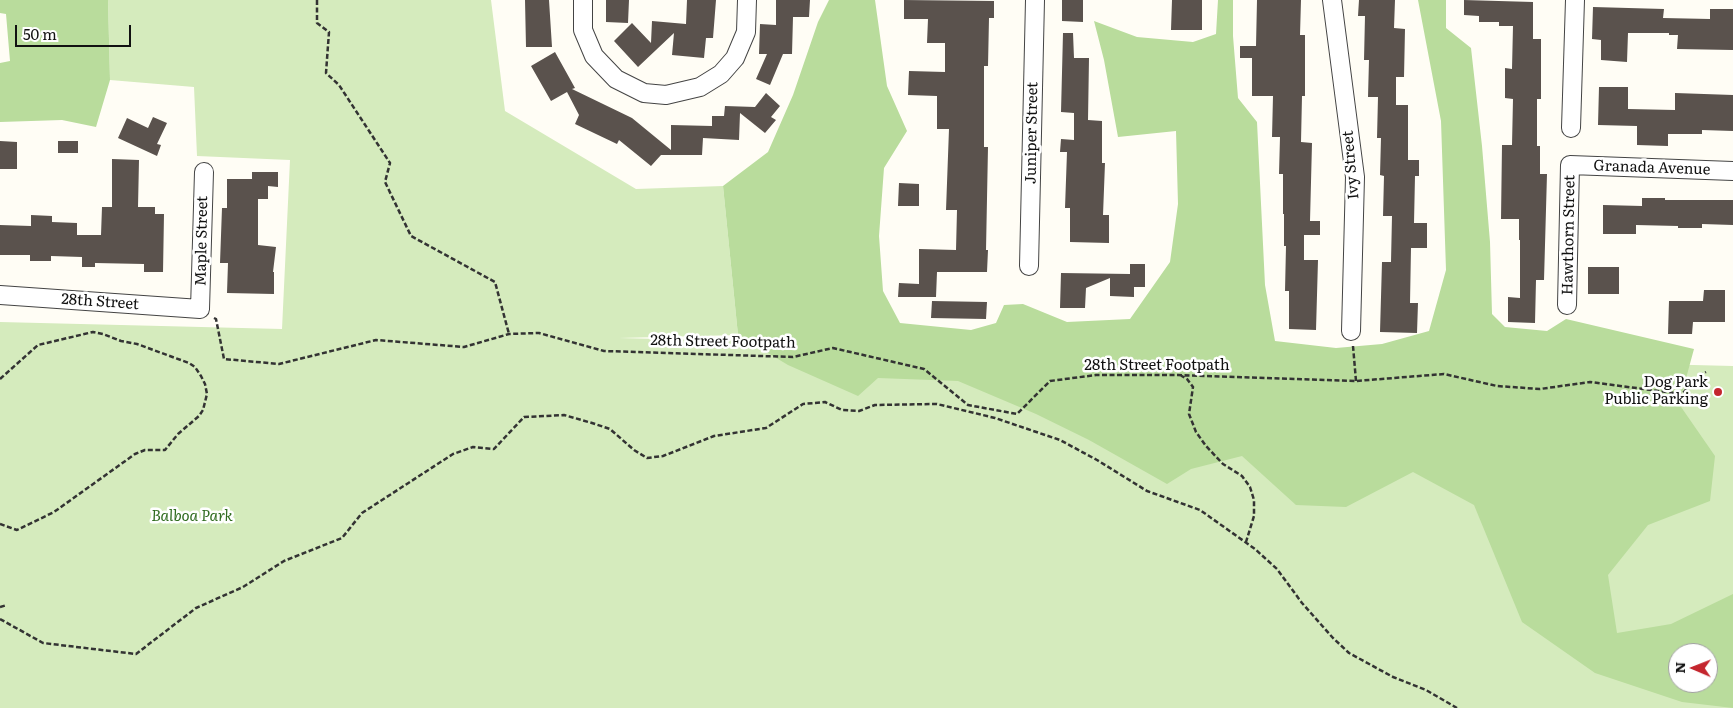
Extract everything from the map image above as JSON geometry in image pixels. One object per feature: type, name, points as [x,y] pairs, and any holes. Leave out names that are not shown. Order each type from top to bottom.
[{"type":"street","points":[[583,0],[583,30],[594,56],[616,79],[644,93],[666,95],[700,88],[721,74],[735,58],[746,32],[747,0]]},
{"type":"street","name":"Juniper Street","points":[[1029,266],[1035,0]]},
{"type":"street","name":"Ivy Street","points":[[1332,0],[1355,178],[1351,331]]},
{"type":"street","points":[[1571,128],[1575,0]]},
{"type":"street","name":"Granada Avenue","points":[[1570,165],[1733,171]]},
{"type":"street","name":"Hawthorn Street","points":[[1567,304],[1570,165]]},
{"type":"street","name":"Maple Street","points":[[200,309],[204,172]]},
{"type":"street","name":"28th Street","points":[[0,295],[200,309]]},
{"type":"path","points":[[200,309],[216,320],[224,359],[279,364],[376,340],[464,346],[510,334],[495,282],[410,236],[384,182],[390,163],[339,85],[326,73],[329,32],[317,23],[317,0]]},
{"type":"path","points":[[1351,331],[1356,381]]},
{"type":"path","points":[[0,379],[38,345],[93,332],[121,342],[136,344],[188,362],[195,367],[201,376],[207,394],[204,410],[178,434],[166,450],[145,450],[135,454],[54,512],[16,530],[0,524]]},
{"type":"path","name":"28th Street Footpath","points":[[510,334],[538,333],[604,351],[793,357],[833,348],[924,369],[968,405],[1016,414],[1050,381],[1096,375],[1178,375],[1356,381],[1444,374],[1497,386],[1540,389],[1590,382],[1682,394],[1700,375],[1706,372]]},
{"type":"path","points":[[1178,375],[1187,379],[1192,387],[1189,414],[1196,432],[1223,464],[1242,476],[1250,487],[1254,500],[1254,516],[1246,542]]},
{"type":"path","points":[[0,619],[43,643],[136,654],[196,608],[243,587],[284,561],[342,538],[362,514],[452,454],[473,447],[494,449],[524,417],[564,415],[592,423],[610,429],[634,450],[647,458],[663,456],[714,436],[766,428],[803,404],[825,402],[842,410],[859,411],[875,405],[937,404],[995,418],[1060,440],[1147,491],[1200,510],[1246,542],[1277,569],[1302,603],[1349,653],[1393,676],[1426,690],[1457,708]]},
{"type":"path","points":[[0,607],[7,605]]},
{"type":"green space","points":[[0,0],[108,0],[110,80],[96,127],[62,120],[0,122],[0,63],[10,61],[6,14],[0,13]]},
{"type":"green space","name":"Balboa Park","points":[[108,0],[491,0],[505,111],[636,189],[723,186],[738,335],[619,338],[1733,366],[1733,708],[0,708],[0,322],[282,329],[290,160],[197,156],[194,87],[110,80]]},
{"type":"green space","points":[[829,0],[875,0],[887,86],[907,131],[884,168],[879,236],[883,291],[900,323],[971,330],[996,323],[1004,305],[1023,304],[1067,322],[1130,319],[1170,262],[1178,204],[1176,131],[1118,137],[1104,60],[1094,21],[1137,37],[1193,42],[1216,34],[1218,0],[1233,0],[1233,36],[1238,98],[1257,122],[1265,285],[1275,341],[1336,348],[1382,344],[1429,331],[1446,270],[1441,121],[1418,0],[1446,0],[1446,28],[1471,48],[1490,242],[1492,314],[1505,327],[1547,331],[1566,319],[1694,349],[1679,404],[1715,456],[1710,501],[1648,525],[1608,575],[1617,633],[1671,624],[1733,594],[1733,708],[1682,702],[1595,673],[1522,622],[1474,505],[1413,472],[1346,507],[1296,505],[1242,456],[1191,469],[1167,484],[1089,440],[1036,414],[958,381],[878,378],[858,396],[788,365],[738,335],[723,186],[768,152],[793,95],[818,22]]},
{"type":"building","points":[[525,0],[549,0],[552,47],[526,47]]},
{"type":"building","points":[[606,0],[629,0],[628,23],[606,22]]},
{"type":"building","points":[[687,0],[716,0],[713,38],[706,38],[704,58],[672,55],[674,33],[638,67],[614,41],[632,23],[651,43],[652,21],[686,24]]},
{"type":"building","points":[[776,0],[810,0],[809,17],[793,17],[792,54],[783,54],[770,85],[756,79],[767,54],[759,54],[760,24],[776,25]]},
{"type":"building","points":[[904,0],[994,1],[994,18],[989,18],[988,66],[984,66],[984,147],[988,147],[987,272],[937,272],[936,297],[898,297],[899,283],[919,284],[919,249],[956,250],[957,210],[946,210],[949,129],[937,129],[937,96],[908,95],[909,71],[945,72],[945,43],[927,43],[928,19],[904,19]]},
{"type":"building","points":[[1062,0],[1083,0],[1083,22],[1062,21]]},
{"type":"building","points":[[1172,0],[1202,0],[1202,30],[1171,30]]},
{"type":"building","points":[[1257,0],[1301,0],[1300,35],[1305,35],[1305,96],[1302,96],[1301,142],[1312,143],[1310,221],[1320,221],[1320,235],[1304,235],[1304,260],[1318,260],[1316,330],[1289,329],[1289,291],[1285,291],[1286,246],[1284,246],[1283,174],[1279,174],[1280,137],[1272,137],[1273,96],[1252,96],[1252,58],[1240,58],[1240,46],[1256,46]]},
{"type":"building","points":[[1359,0],[1395,0],[1394,28],[1405,29],[1404,77],[1396,77],[1396,105],[1408,105],[1408,160],[1419,160],[1419,176],[1415,176],[1414,223],[1427,223],[1427,248],[1411,248],[1410,303],[1418,303],[1417,333],[1380,332],[1382,262],[1391,262],[1392,216],[1383,216],[1384,176],[1380,175],[1381,138],[1377,138],[1378,97],[1368,97],[1369,60],[1364,60],[1365,16],[1358,16]]},
{"type":"building","points":[[1464,0],[1533,2],[1533,39],[1541,39],[1541,99],[1537,99],[1537,146],[1540,146],[1540,174],[1547,174],[1544,280],[1536,280],[1535,323],[1508,322],[1508,297],[1520,298],[1519,219],[1501,219],[1502,145],[1512,145],[1513,99],[1505,98],[1505,68],[1512,69],[1513,26],[1499,26],[1499,22],[1479,22],[1479,16],[1464,15]]},
{"type":"building","points":[[1593,7],[1664,9],[1663,18],[1710,19],[1710,9],[1733,9],[1733,50],[1677,49],[1678,35],[1669,35],[1669,33],[1628,33],[1627,62],[1601,60],[1601,40],[1592,39]]},
{"type":"building","points":[[1063,33],[1073,33],[1074,58],[1089,58],[1088,120],[1102,121],[1102,163],[1105,163],[1103,215],[1109,215],[1109,243],[1070,242],[1070,208],[1065,208],[1067,152],[1060,152],[1061,139],[1074,140],[1074,113],[1061,112]]},
{"type":"building","points":[[555,52],[575,88],[572,89],[632,118],[671,150],[671,125],[712,126],[712,116],[724,116],[725,106],[755,107],[766,93],[780,106],[771,117],[776,120],[765,133],[740,113],[739,140],[703,138],[702,155],[661,155],[651,166],[619,140],[617,144],[575,124],[579,115],[567,92],[551,101],[531,66]]},
{"type":"building","points":[[1599,87],[1628,87],[1628,109],[1675,110],[1675,93],[1733,95],[1733,131],[1702,130],[1702,134],[1668,134],[1668,146],[1637,145],[1637,126],[1598,125]]},
{"type":"building","points":[[153,117],[167,123],[157,144],[161,145],[157,156],[118,138],[127,118],[148,128]]},
{"type":"building","points":[[0,141],[17,142],[17,169],[0,169]]},
{"type":"building","points":[[58,141],[78,141],[78,153],[58,153]]},
{"type":"building","points":[[112,159],[139,160],[138,207],[155,207],[155,214],[164,214],[163,272],[144,272],[144,264],[95,263],[95,267],[82,267],[82,257],[51,256],[51,261],[30,261],[30,255],[0,255],[0,225],[31,226],[31,215],[52,216],[52,222],[77,223],[77,235],[101,235],[102,207],[112,207]]},
{"type":"building","points":[[252,172],[278,172],[278,187],[268,186],[268,199],[258,199],[258,245],[276,247],[273,272],[274,294],[227,293],[228,263],[220,263],[222,208],[227,208],[227,179],[252,179]]},
{"type":"building","points":[[899,183],[919,184],[919,206],[898,206]]},
{"type":"building","points":[[1642,198],[1733,200],[1733,225],[1702,224],[1702,228],[1678,228],[1678,226],[1636,225],[1636,234],[1603,234],[1603,205],[1642,206]]},
{"type":"building","points":[[1130,264],[1145,264],[1145,287],[1134,287],[1134,297],[1110,296],[1110,278],[1086,288],[1085,308],[1060,308],[1061,273],[1130,274]]},
{"type":"building","points":[[1588,267],[1619,267],[1619,294],[1588,294]]},
{"type":"building","points":[[1704,290],[1725,290],[1725,322],[1693,322],[1692,334],[1668,334],[1669,301],[1703,301]]},
{"type":"building","points":[[932,301],[987,302],[986,319],[931,318]]},
{"type":"place","name":"Dog Park Public Parking","points":[[1718,392]]}]
